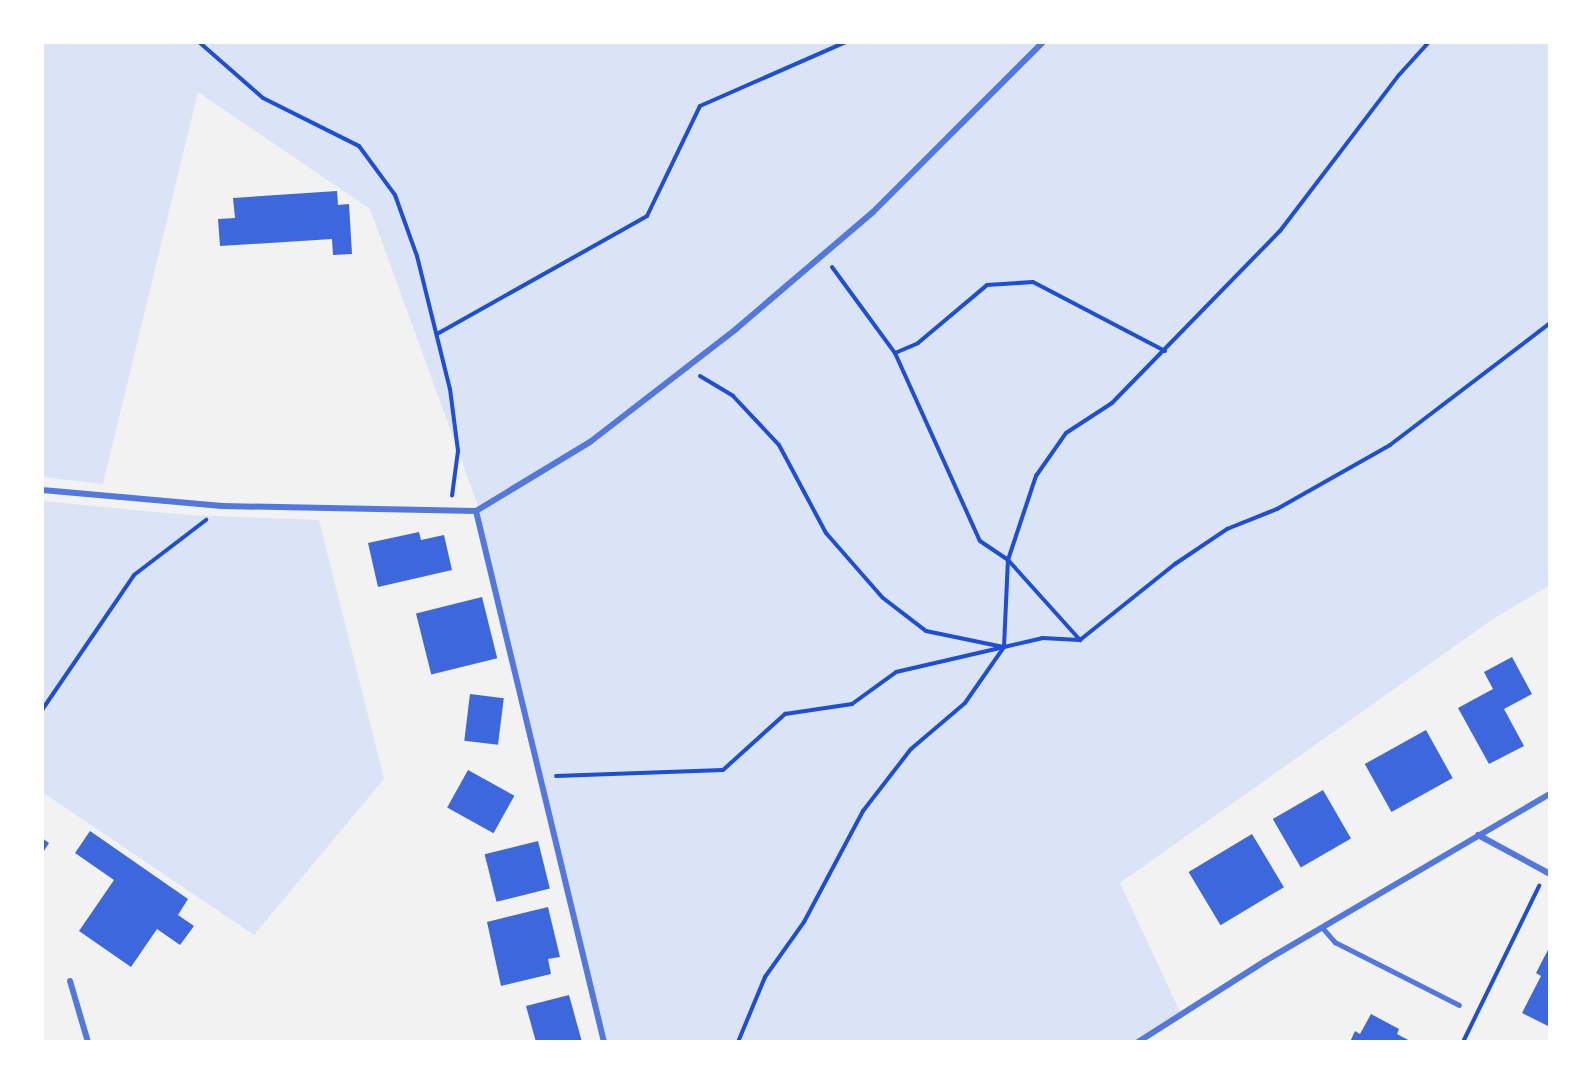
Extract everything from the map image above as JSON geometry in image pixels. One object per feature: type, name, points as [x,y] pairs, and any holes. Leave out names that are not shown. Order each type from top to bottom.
[{"type":"street","points":[[42,490],[222,506],[450,508],[476,511],[590,442],[686,368],[873,212],[1043,42]]},
{"type":"street","points":[[476,511],[604,1042]]},
{"type":"street","points":[[1138,1042],[1322,927],[1550,794]]},
{"type":"street","points":[[1478,835],[1548,873]]},
{"type":"street","points":[[70,981],[88,1042]]},
{"type":"lane","points":[[1322,927],[1335,942],[1459,1005]]},
{"type":"path","points":[[199,42],[263,98],[359,146],[395,195],[417,256],[450,389],[458,451],[450,508]]},
{"type":"path","points":[[437,334],[647,216],[700,106],[846,42]]},
{"type":"path","points":[[738,1042],[765,977],[804,922],[863,811],[911,749],[965,703],[1004,647],[1008,560],[1036,476],[1066,433],[1112,403],[1280,231],[1399,75],[1429,42]]},
{"type":"path","points":[[823,254],[895,353],[980,541],[1008,560],[1080,640]]},
{"type":"path","points":[[895,353],[918,343],[987,285],[1033,282],[1165,351]]},
{"type":"path","points":[[540,776],[723,770],[786,714],[852,704],[896,672],[1042,638],[1080,640],[1175,564],[1227,529],[1277,509],[1390,445],[1550,324]]},
{"type":"path","points":[[686,368],[734,396],[779,445],[826,533],[883,598],[926,631],[1004,647]]},
{"type":"path","points":[[42,710],[134,575],[222,506]]},
{"type":"path","points":[[1463,1042],[1548,873]]},
{"type":"shaded area","points":[[42,42],[1550,42],[1550,585],[1493,619],[1120,883],[1181,1014],[1137,1042],[604,1042],[477,503],[370,209],[198,92],[103,484],[42,477]]},
{"type":"shaded area","points":[[42,501],[187,515],[319,520],[384,779],[254,935],[42,792]]},
{"type":"building","points":[[337,191],[338,205],[349,204],[352,254],[333,255],[332,239],[220,246],[218,219],[235,218],[233,198]]},
{"type":"building","points":[[419,532],[421,540],[444,535],[452,570],[378,587],[368,543]]},
{"type":"building","points":[[482,597],[497,658],[431,675],[416,613]]},
{"type":"building","points":[[1512,657],[1532,694],[1504,709],[1524,746],[1489,764],[1458,708],[1493,689],[1484,672]]},
{"type":"building","points":[[470,694],[504,698],[498,745],[464,741]]},
{"type":"building","points":[[1426,730],[1453,778],[1391,812],[1365,764]]},
{"type":"building","points":[[468,770],[514,796],[494,833],[447,808]]},
{"type":"building","points":[[1323,790],[1351,838],[1301,867],[1273,819]]},
{"type":"building","points":[[90,831],[188,899],[178,915],[194,926],[180,945],[157,929],[131,967],[79,931],[114,880],[75,853]]},
{"type":"building","points":[[1252,834],[1284,887],[1221,925],[1189,872]]},
{"type":"building","points":[[42,838],[49,843],[42,854]]},
{"type":"building","points":[[538,841],[550,889],[496,902],[485,854]]},
{"type":"building","points":[[548,907],[560,957],[548,959],[551,974],[501,986],[487,922]]},
{"type":"building","points":[[1550,946],[1550,1027],[1522,1013],[1541,976],[1536,973]]},
{"type":"building","points":[[569,995],[582,1042],[536,1042],[526,1006]]},
{"type":"building","points":[[1371,1014],[1399,1029],[1397,1034],[1412,1042],[1350,1042],[1355,1031],[1360,1034]]}]
